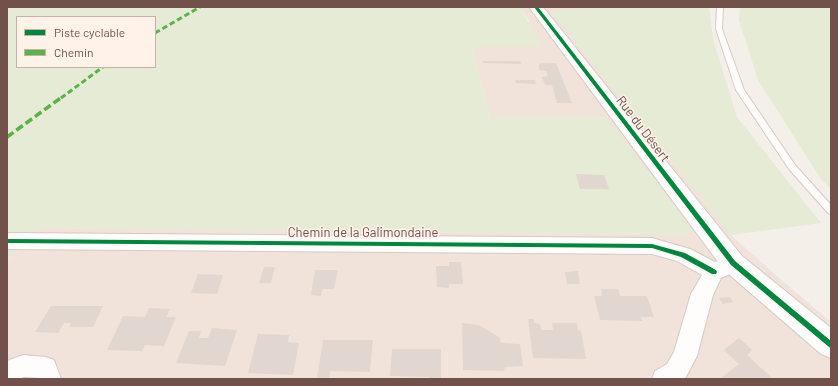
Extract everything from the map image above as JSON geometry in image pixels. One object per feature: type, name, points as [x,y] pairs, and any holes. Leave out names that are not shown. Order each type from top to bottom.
[{"type":"street","name":"Rue du Désert","points":[[536,7],[723,268],[831,345]]},
{"type":"street","name":"Chemin de la Galimondaine","points":[[7,241],[652,246],[723,268]]},
{"type":"street","points":[[664,379],[676,372],[686,356],[702,294],[723,268]]},
{"type":"street","points":[[7,373],[24,366],[46,368],[48,379]]},
{"type":"lane","points":[[720,7],[719,29],[740,90],[792,167],[831,211]]},
{"type":"shaded area","points":[[519,7],[586,7],[552,12],[731,235],[831,322],[831,379],[7,379],[7,262],[41,228],[342,232],[694,234],[606,117],[491,119],[472,47],[530,22]]},
{"type":"green space","points":[[7,7],[519,7],[544,46],[472,47],[491,119],[606,116],[695,234],[342,232],[41,228],[7,262]]},
{"type":"green space","points":[[586,7],[709,7],[713,39],[737,117],[821,223],[731,235],[551,12]]},
{"type":"green space","points":[[740,7],[831,7],[831,189],[821,179],[758,80],[739,20]]},
{"type":"building","points":[[483,61],[520,61],[521,64],[483,63]]},
{"type":"building","points":[[556,63],[572,103],[557,103],[552,85],[545,85],[542,77],[548,76],[546,71],[539,70],[539,64]]},
{"type":"building","points":[[515,80],[535,80],[536,84],[516,83]]},
{"type":"building","points":[[576,174],[604,175],[609,189],[580,189]]},
{"type":"building","points":[[449,262],[461,262],[463,284],[449,284],[449,288],[437,287],[436,266],[449,266]]},
{"type":"building","points":[[264,267],[275,267],[271,283],[259,283]]},
{"type":"building","points":[[315,270],[338,270],[334,289],[322,289],[321,296],[311,295]]},
{"type":"building","points":[[578,271],[580,284],[567,284],[565,272]]},
{"type":"building","points":[[198,274],[223,275],[217,294],[191,293]]},
{"type":"building","points":[[601,289],[618,289],[620,296],[647,296],[654,317],[641,317],[642,321],[600,320],[594,296],[602,296]]},
{"type":"building","points":[[730,297],[733,302],[723,304],[719,298]]},
{"type":"building","points":[[51,306],[103,306],[93,327],[69,327],[71,323],[64,323],[58,333],[35,332]]},
{"type":"building","points":[[149,308],[170,309],[166,317],[176,317],[164,346],[145,345],[142,351],[107,350],[123,316],[145,317]]},
{"type":"building","points":[[528,319],[534,319],[534,323],[540,324],[541,330],[553,330],[552,323],[577,323],[578,330],[581,331],[586,359],[533,358]]},
{"type":"building","points":[[462,323],[479,325],[500,338],[500,342],[502,343],[520,344],[523,366],[505,367],[504,371],[463,370]]},
{"type":"building","points":[[212,328],[237,330],[225,366],[176,363],[189,331],[201,331],[199,338],[208,338]]},
{"type":"building","points":[[258,334],[289,335],[288,342],[299,343],[293,375],[248,373]]},
{"type":"building","points":[[739,338],[752,350],[747,355],[773,379],[720,379],[739,364],[724,350]]},
{"type":"building","points":[[323,340],[373,340],[370,372],[330,371],[329,379],[317,378]]},
{"type":"building","points":[[392,349],[441,349],[441,379],[429,379],[429,377],[390,376]]},
{"type":"marked path","points":[[156,32],[200,7]]},
{"type":"marked path","points":[[7,137],[102,68]]},
{"type":"cycle path","points":[[536,7],[733,263],[831,345]]},
{"type":"cycle path","points":[[7,241],[652,246],[683,255],[714,272]]}]
